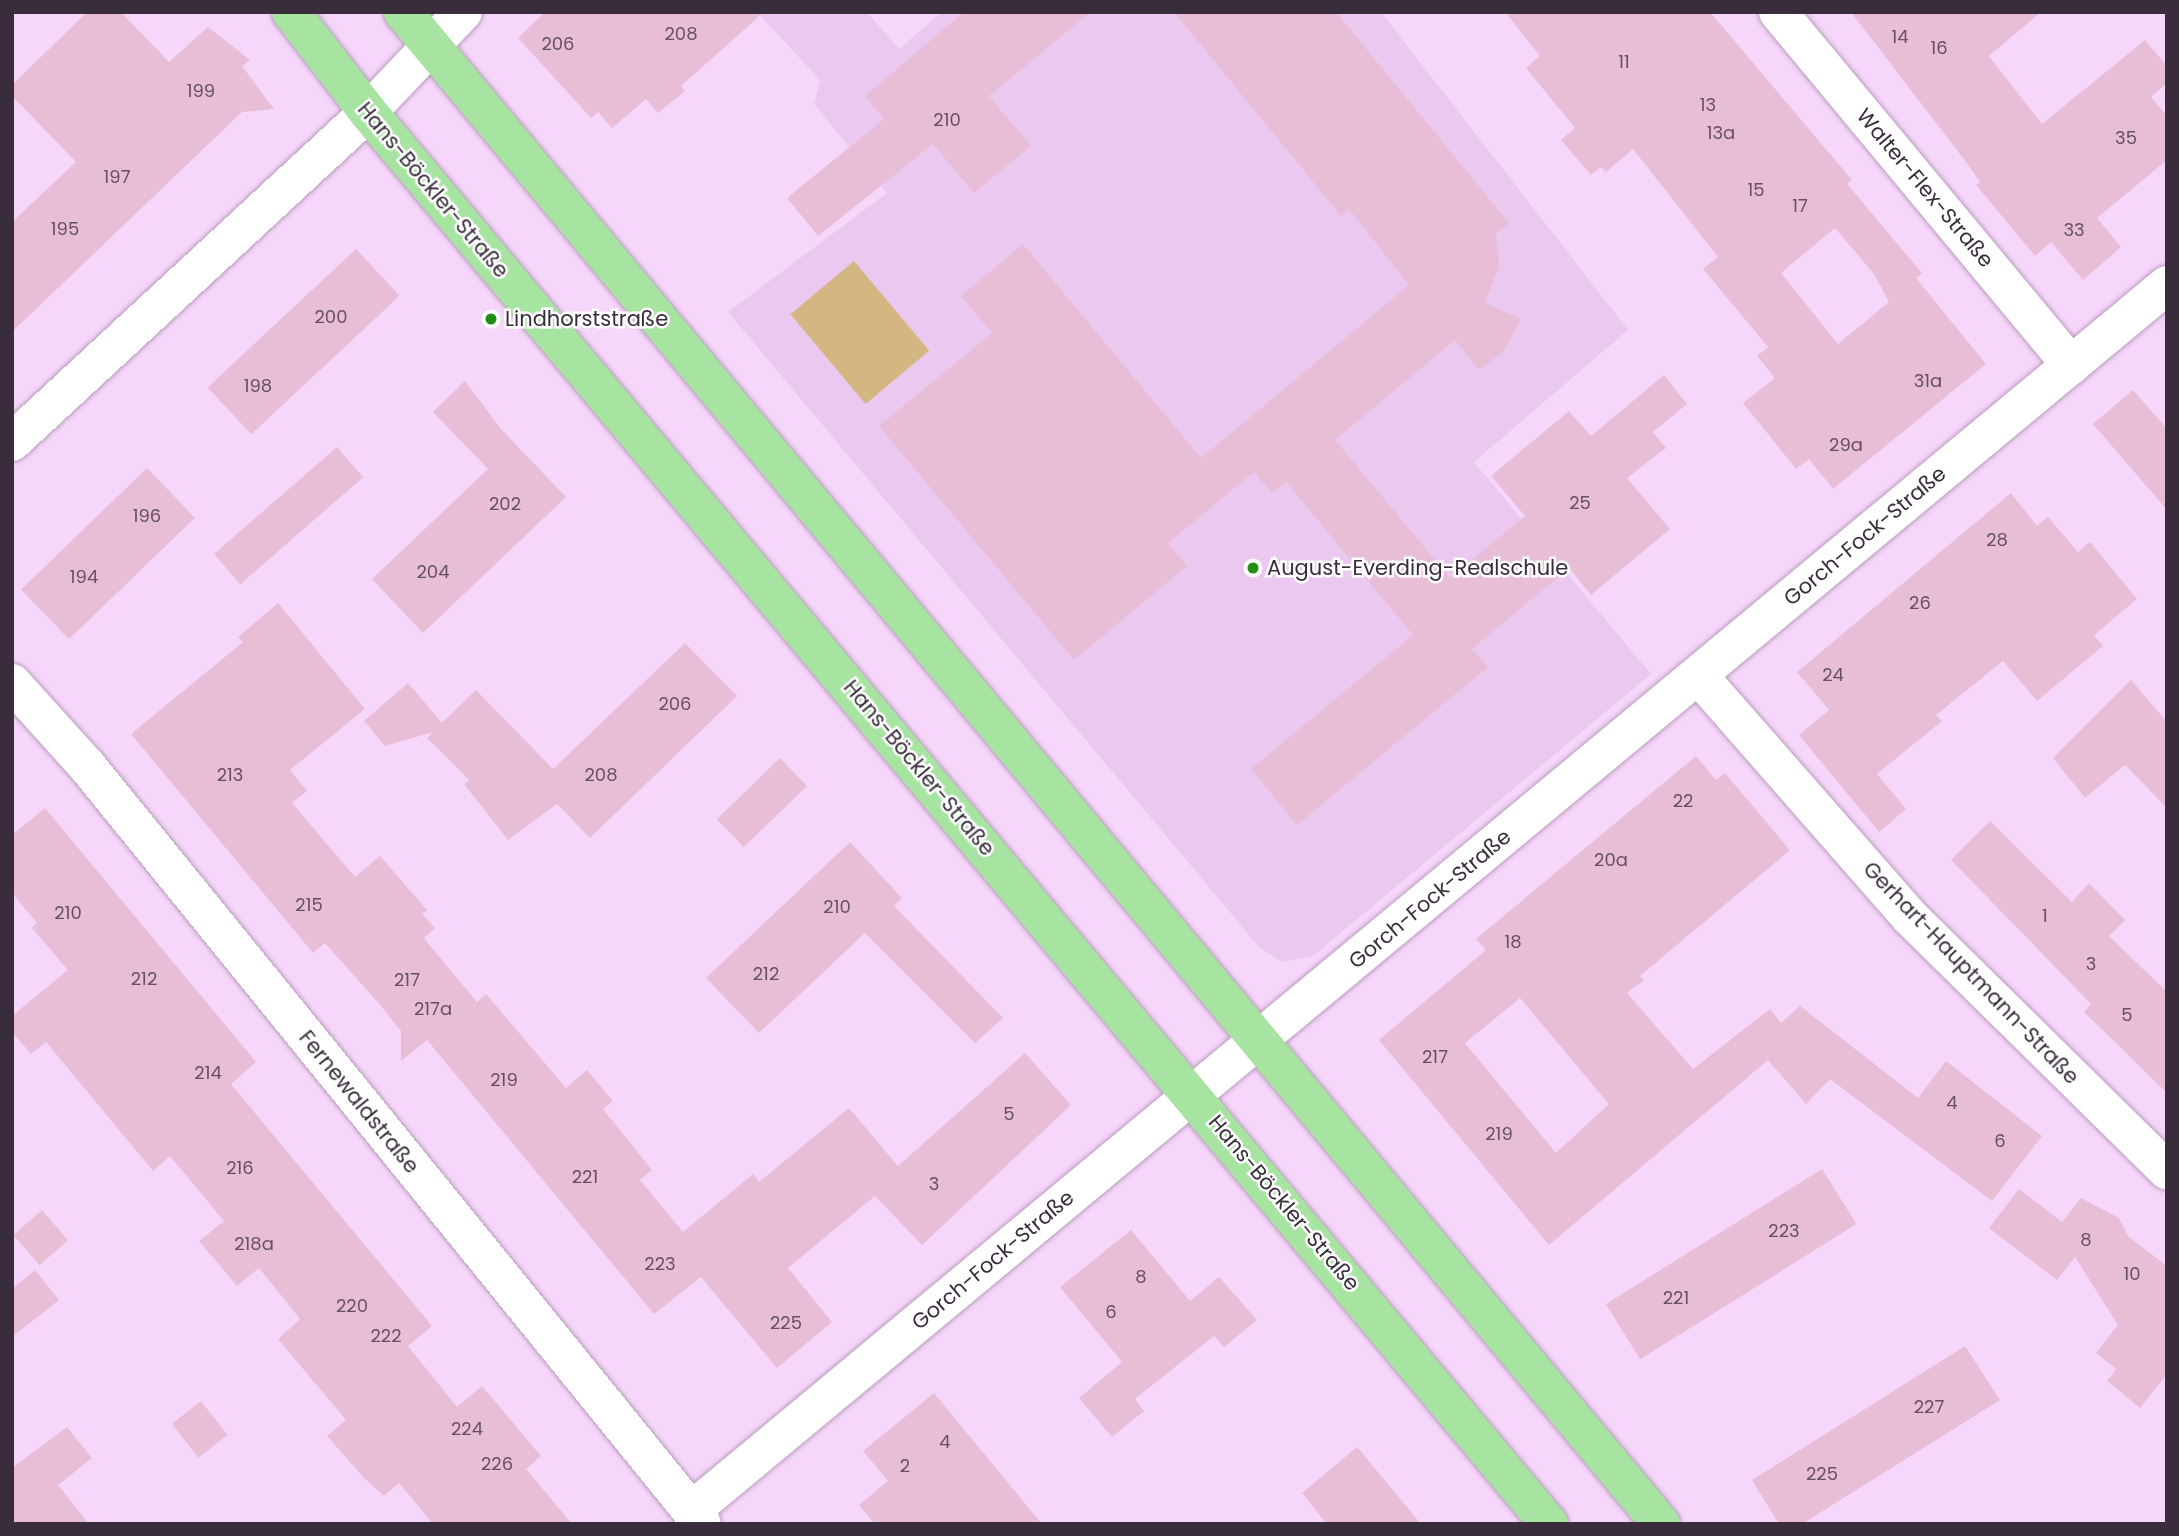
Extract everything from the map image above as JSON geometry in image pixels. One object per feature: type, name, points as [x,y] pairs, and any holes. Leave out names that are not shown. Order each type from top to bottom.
[{"type":"main road","name":"Hans-Böckler-Straße","points":[[290,12],[368,112],[1194,1094],[1549,1524]]},
{"type":"main road","points":[[404,12],[1661,1524]]},
{"type":"street","points":[[12,442],[368,112],[464,12]]},
{"type":"street","name":"Walter-Flex-Straße","points":[[1778,12],[2071,365]]},
{"type":"street","name":"Gorch-Fock-Straße","points":[[697,1517],[1194,1094],[1261,1042],[2167,285]]},
{"type":"street","name":"Gerhart-Hauptmann-Straße","points":[[1698,675],[1910,917],[2167,1170]]},
{"type":"street","name":"Fernewaldstraße","points":[[12,682],[87,766],[697,1517]]},
{"type":"shaded area","name":"August-Everding-Realschule","points":[[757,12],[867,12],[899,49],[942,12],[1381,12],[1628,330],[1474,462],[1651,674],[1313,956],[1282,962],[1259,947],[728,312],[887,193],[814,104],[820,80]]},
{"type":"shaded area","points":[[854,261],[929,351],[866,404],[790,314]]},
{"type":"building","points":[[87,12],[121,12],[169,62],[208,27],[250,60],[242,66],[274,109],[242,112],[12,332],[12,222],[76,162],[12,96],[12,85]]},
{"type":"building","points":[[545,12],[764,12],[681,86],[685,91],[658,113],[646,99],[612,128],[598,112],[591,118],[518,38]]},
{"type":"building","points":[[964,12],[1091,12],[989,96],[1031,146],[974,193],[933,144],[818,236],[787,198],[884,119],[865,96]]},
{"type":"building","points":[[1174,12],[1336,12],[1509,223],[1496,234],[1499,266],[1485,303],[1521,319],[1503,352],[1479,370],[1455,340],[1335,440],[1450,578],[1525,516],[1491,476],[1569,411],[1591,436],[1664,375],[1687,404],[1653,432],[1666,448],[1627,478],[1670,529],[1591,595],[1569,568],[1472,649],[1488,667],[1297,825],[1251,769],[1413,635],[1286,482],[1272,493],[1254,472],[1168,543],[1187,566],[1074,660],[879,426],[992,333],[961,296],[1023,244],[1201,458],[1409,285],[1349,209],[1341,216]]},
{"type":"building","points":[[1505,12],[1710,12],[1852,180],[1847,184],[1922,273],[1916,278],[1986,364],[1833,489],[1809,459],[1796,469],[1743,403],[1775,378],[1757,356],[1768,347],[1703,269],[1718,257],[1633,149],[1606,172],[1601,167],[1591,175],[1561,140],[1575,128],[1526,68],[1540,56]],"holes":[[[1835,228],[1874,274],[1889,302],[1838,344],[1781,273]]]},
{"type":"building","points":[[1851,12],[2041,12],[1989,56],[2042,124],[2145,40],[2167,66],[2167,83],[2151,97],[2167,116],[2167,160],[2097,218],[2121,247],[2083,280],[2051,242],[2035,256],[1976,185],[1980,182],[1966,162]]},
{"type":"building","points":[[356,249],[400,296],[251,434],[208,387]]},
{"type":"building","points":[[465,381],[502,430],[566,497],[423,633],[372,579],[488,469],[433,412]]},
{"type":"building","points":[[2133,390],[2167,429],[2167,510],[2093,424]]},
{"type":"building","points":[[337,447],[363,477],[240,584],[214,554]]},
{"type":"building","points":[[147,468],[195,518],[69,639],[21,590]]},
{"type":"building","points":[[2011,493],[2037,526],[2048,517],[2078,552],[2090,542],[2137,599],[2094,635],[2103,646],[2037,701],[2003,661],[1936,715],[1942,721],[1877,774],[1906,809],[1879,832],[1799,735],[1829,710],[1797,672]]},
{"type":"building","points":[[278,603],[365,709],[290,770],[307,791],[292,803],[355,877],[380,856],[427,910],[422,914],[435,928],[424,938],[477,1002],[486,994],[566,1088],[587,1070],[613,1101],[603,1109],[652,1170],[640,1180],[683,1232],[753,1174],[759,1182],[849,1108],[898,1166],[1025,1053],[1071,1105],[922,1245],[875,1196],[788,1268],[832,1322],[777,1368],[701,1277],[654,1314],[427,1040],[401,1061],[401,1031],[381,1006],[325,943],[313,953],[131,734],[243,642],[238,637]]},
{"type":"building","points":[[685,643],[737,696],[590,838],[557,804],[508,840],[464,784],[469,780],[427,738],[433,732],[385,746],[364,721],[408,683],[442,723],[476,690],[553,769]]},
{"type":"building","points":[[2131,680],[2167,722],[2167,808],[2125,765],[2085,798],[2053,758]]},
{"type":"building","points":[[1696,756],[1716,780],[1725,773],[1790,850],[1640,976],[1644,980],[1627,993],[1693,1069],[1770,1009],[1781,1023],[1800,1006],[1918,1098],[1946,1061],[2042,1136],[1992,1201],[1830,1079],[1806,1104],[1768,1060],[1549,1245],[1379,1040],[1486,950],[1476,939]],"holes":[[[1520,998],[1609,1104],[1556,1153],[1465,1043]]]},
{"type":"building","points":[[780,758],[807,786],[744,847],[717,819]]},
{"type":"building","points":[[45,808],[256,1062],[231,1084],[432,1326],[408,1346],[457,1407],[482,1386],[541,1456],[526,1469],[572,1524],[433,1524],[399,1483],[384,1496],[364,1478],[327,1436],[346,1420],[278,1339],[300,1319],[259,1268],[237,1286],[199,1241],[224,1221],[170,1156],[153,1171],[46,1042],[31,1054],[12,1032],[12,1016],[68,970],[32,928],[37,923],[12,893],[12,835]]},
{"type":"building","points":[[1990,821],[2072,902],[2089,883],[2125,920],[2109,936],[2167,992],[2167,1093],[2084,1012],[2091,1004],[1951,860]]},
{"type":"building","points":[[850,842],[902,898],[894,906],[1003,1018],[975,1043],[865,933],[759,1033],[706,978]]},
{"type":"building","points":[[1822,1169],[1856,1224],[1640,1359],[1606,1304]]},
{"type":"building","points":[[2019,1189],[2062,1222],[2081,1198],[2119,1218],[2128,1236],[2167,1266],[2167,1374],[2140,1408],[2107,1381],[2116,1369],[2096,1353],[2118,1325],[2075,1257],[2057,1280],[1989,1228]]},
{"type":"building","points":[[42,1210],[68,1240],[40,1265],[13,1235]]},
{"type":"building","points":[[1131,1230],[1190,1301],[1219,1277],[1257,1320],[1224,1347],[1214,1336],[1135,1399],[1144,1411],[1112,1437],[1079,1398],[1122,1362],[1060,1287]]},
{"type":"building","points":[[35,1270],[59,1300],[12,1337],[12,1289]]},
{"type":"building","points":[[1965,1346],[2000,1400],[1802,1524],[1779,1524],[1752,1480]]},
{"type":"building","points":[[934,1393],[1042,1524],[875,1524],[859,1505],[888,1481],[863,1451]]},
{"type":"building","points":[[201,1401],[227,1435],[198,1458],[172,1424]]},
{"type":"building","points":[[67,1427],[92,1458],[58,1485],[89,1524],[12,1524],[12,1468]]},
{"type":"building","points":[[1357,1447],[1421,1524],[1327,1524],[1302,1493]]},
{"type":"place","name":"Lindhorststraße","points":[[491,319]]},
{"type":"place","name":"August-Everding-Realschule","points":[[1253,568]]}]
